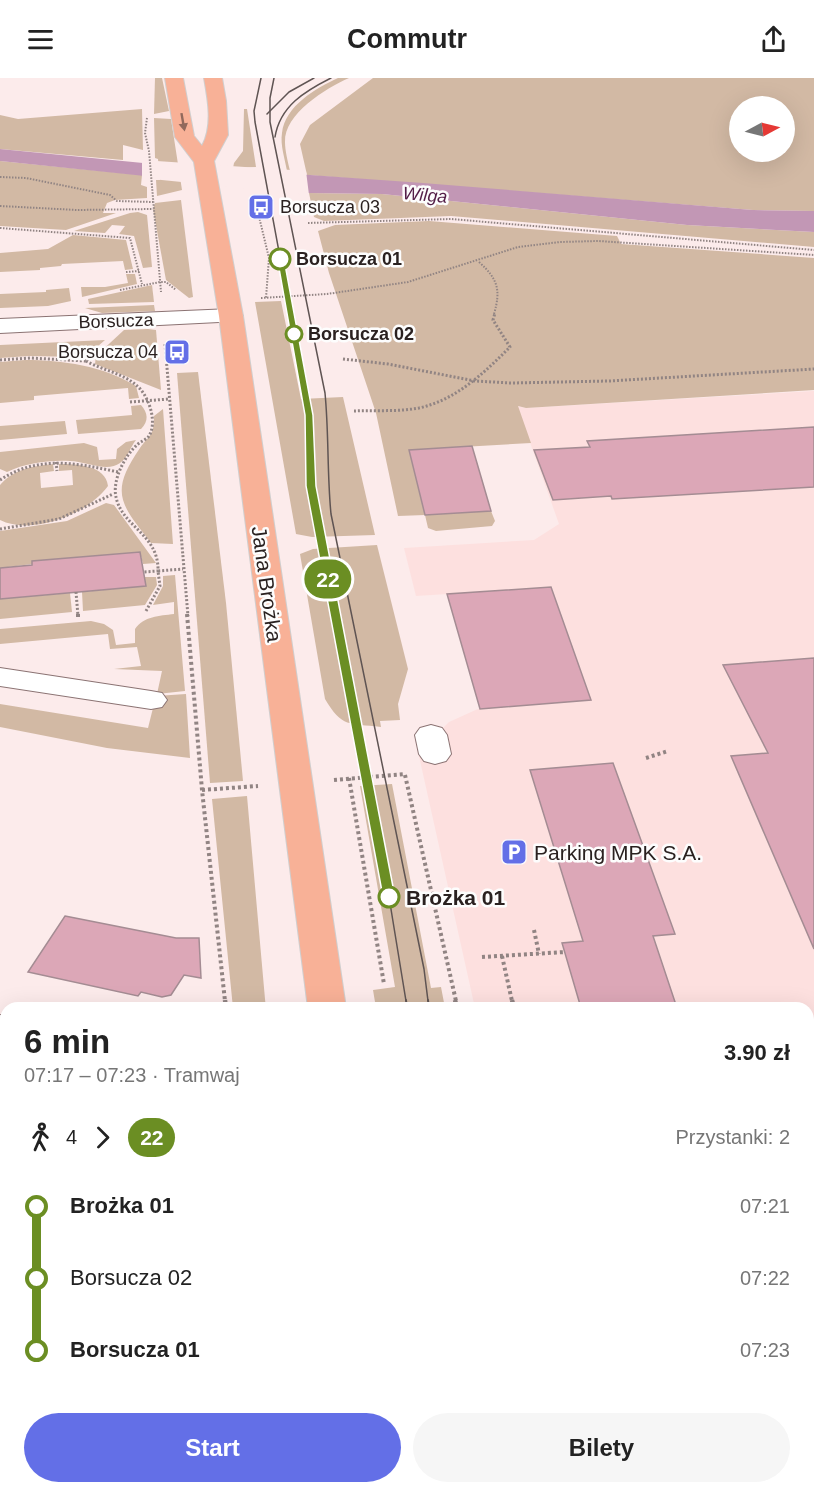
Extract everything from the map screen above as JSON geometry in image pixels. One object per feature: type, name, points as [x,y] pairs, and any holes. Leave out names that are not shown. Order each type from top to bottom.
[{"type":"main road","points":[[174,78],[185,137],[204,160],[218,135],[217,101],[213,78]]},
{"type":"main road","points":[[217,101],[234,78]]},
{"type":"main road","name":"Jana Brożka","points":[[204,160],[231,316],[326,1002]]},
{"type":"street","name":"Borsucza","points":[[0,326],[231,316]]},
{"type":"street","points":[[0,677],[151,700]]},
{"type":"path","points":[[149,151],[161,292]]},
{"type":"path","points":[[0,177],[26,178],[110,195],[117,201],[153,202]]},
{"type":"path","points":[[254,196],[270,258],[266,298]]},
{"type":"path","points":[[0,206],[98,210],[153,209]]},
{"type":"path","points":[[309,223],[451,219],[814,250]]},
{"type":"path","points":[[0,229],[130,238],[142,284]]},
{"type":"path","points":[[621,242],[622,235]]},
{"type":"path","points":[[256,299],[317,297],[408,282],[518,247],[543,243],[598,240],[814,255]]},
{"type":"path","points":[[354,411],[419,408],[452,395],[475,381],[510,347],[493,320],[501,290],[494,274],[478,261]]},
{"type":"path","points":[[126,272],[138,271]]},
{"type":"path","points":[[164,337],[202,790],[225,1002]]},
{"type":"path","points":[[343,359],[388,364],[475,381],[609,381],[814,369]]},
{"type":"path","points":[[86,361],[95,368],[141,386],[148,400],[152,430],[148,438],[139,442],[118,472],[113,494],[120,508],[157,553],[160,586],[146,611]]},
{"type":"path","points":[[130,402],[169,399]]},
{"type":"path","points":[[0,480],[21,467],[56,462],[89,465],[118,472]]},
{"type":"path","points":[[56,462],[57,471]]},
{"type":"path","points":[[0,471],[8,474]]},
{"type":"path","points":[[0,529],[58,521],[113,494]]},
{"type":"path","points":[[144,572],[183,569]]},
{"type":"path","points":[[76,592],[78,617]]},
{"type":"path","points":[[646,758],[668,751]]},
{"type":"path","points":[[403,765],[456,1002]]},
{"type":"path","points":[[350,778],[384,984]]},
{"type":"path","points":[[534,930],[539,954]]},
{"type":"path","points":[[482,957],[565,952]]},
{"type":"path","points":[[502,956],[513,1002]]},
{"type":"shaded area","points":[[155,78],[162,78],[169,111],[154,114]]},
{"type":"shaded area","points":[[338,78],[349,78],[318,95],[291,122],[285,142],[290,171],[287,171],[282,147],[284,123],[295,106],[303,99]]},
{"type":"shaded area","points":[[373,78],[814,78],[814,211],[753,210],[307,175],[300,144],[310,125]]},
{"type":"shaded area","points":[[142,109],[143,150],[123,145],[123,160],[0,149],[0,115],[18,119]]},
{"type":"shaded area","points":[[244,109],[247,109],[256,167],[233,168],[243,151]]},
{"type":"shaded area","points":[[154,118],[171,119],[182,190],[157,196],[156,180],[160,180],[158,159],[155,158]]},
{"type":"shaded area","points":[[0,161],[142,175],[141,185],[147,187],[147,198],[115,200],[107,203],[103,213],[116,213],[66,230],[0,226]]},
{"type":"shaded area","points":[[309,193],[382,194],[687,225],[814,232],[814,247],[451,216],[324,221],[314,217]]},
{"type":"shaded area","points":[[181,200],[193,297],[189,298],[166,280],[153,209],[155,203]]},
{"type":"shaded area","points":[[138,212],[147,215],[152,267],[143,268],[134,236],[119,234],[125,226],[112,225],[105,233],[74,231],[130,213]]},
{"type":"shaded area","points":[[429,221],[617,236],[621,244],[814,258],[814,390],[526,408],[518,406],[531,443],[409,450],[425,515],[398,516],[376,413],[329,273],[318,231],[335,225]]},
{"type":"shaded area","points":[[73,235],[126,240],[133,269],[125,270],[123,261],[62,264],[40,268],[40,270],[0,272],[0,253],[48,249]]},
{"type":"shaded area","points":[[126,274],[135,274],[137,284],[82,297],[81,287],[105,287],[128,283]]},
{"type":"shaded area","points":[[152,285],[154,302],[89,304],[88,299]]},
{"type":"shaded area","points":[[69,288],[71,301],[48,306],[0,308],[0,294],[46,292],[46,290]]},
{"type":"shaded area","points":[[281,301],[301,399],[343,397],[375,535],[312,537],[296,534],[255,302]]},
{"type":"shaded area","points":[[154,305],[155,311],[102,313],[85,308]]},
{"type":"shaded area","points":[[124,330],[156,330],[161,390],[95,364],[96,356]]},
{"type":"shaded area","points":[[105,340],[90,353],[79,357],[0,358],[0,345]]},
{"type":"shaded area","points":[[53,361],[97,369],[136,386],[139,398],[129,399],[128,388],[34,396],[34,400],[0,403],[0,362]]},
{"type":"shaded area","points":[[198,372],[226,603],[243,781],[210,783],[177,373]]},
{"type":"shaded area","points":[[814,391],[814,1002],[474,1002],[419,756],[421,750],[449,722],[480,708],[448,594],[416,596],[404,548],[534,540],[559,524],[517,406],[526,408]]},
{"type":"shaded area","points":[[141,405],[147,417],[141,429],[78,434],[76,420],[132,415],[131,406]]},
{"type":"shaded area","points":[[163,409],[173,544],[151,543],[126,508],[122,488],[130,464],[152,431],[154,416]]},
{"type":"shaded area","points":[[65,421],[67,434],[0,440],[0,426]]},
{"type":"shaded area","points":[[136,440],[125,459],[115,466],[102,467],[76,461],[54,461],[29,464],[7,472],[0,469],[0,452],[84,443],[97,447],[99,460],[116,459],[117,449],[126,442]]},
{"type":"shaded area","points":[[53,464],[54,471],[40,473],[41,488],[73,485],[72,470],[59,471],[59,464],[81,465],[96,470],[106,479],[108,486],[87,505],[58,520],[28,525],[0,520],[0,485],[18,472],[31,467]]},
{"type":"shaded area","points":[[106,503],[114,505],[156,563],[143,564],[140,552],[32,561],[32,564],[0,568],[0,531],[67,521]]},
{"type":"shaded area","points":[[491,511],[495,521],[492,526],[436,531],[428,528],[425,515]]},
{"type":"shaded area","points":[[377,545],[408,669],[398,704],[400,720],[380,721],[381,727],[354,724],[342,720],[325,699],[300,554],[313,549]]},
{"type":"shaded area","points":[[175,575],[185,691],[157,694],[162,671],[114,669],[141,666],[137,647],[110,649],[108,634],[0,644],[0,629],[91,621],[104,624],[113,630],[116,645],[135,643],[135,629],[143,621],[152,617],[174,614],[174,602],[153,605],[163,586],[163,576]]},
{"type":"shaded area","points":[[145,577],[156,577],[157,585],[145,605],[83,611],[82,592],[145,586]]},
{"type":"shaded area","points":[[70,593],[72,612],[0,619],[0,599]]},
{"type":"shaded area","points":[[186,694],[190,758],[107,748],[0,727],[0,704],[148,728],[156,696]]},
{"type":"shaded area","points":[[392,784],[431,988],[441,987],[444,1002],[375,1002],[373,990],[395,987],[360,786]]},
{"type":"shaded area","points":[[247,796],[265,1002],[232,1002],[212,799]]},
{"type":"water","name":"Wilga","points":[[0,149],[143,163],[753,210],[814,211],[814,232],[687,225],[382,194],[308,193],[0,161]]},
{"type":"pier","points":[[142,160],[306,171],[309,195],[142,178]]},
{"type":"building","points":[[814,427],[814,487],[612,499],[611,496],[553,500],[534,450],[590,447],[587,441]]},
{"type":"building","points":[[472,446],[491,511],[425,515],[409,450]]},
{"type":"building","points":[[140,552],[146,586],[0,599],[0,568],[32,565],[32,561]]},
{"type":"building","points":[[551,587],[591,700],[480,709],[447,594]]},
{"type":"building","points":[[814,658],[814,949],[731,756],[768,753],[723,665]]},
{"type":"building","points":[[613,763],[675,934],[653,936],[675,1002],[579,1002],[562,943],[583,941],[530,770]]},
{"type":"building","points":[[65,916],[176,938],[199,938],[201,978],[184,975],[171,995],[162,997],[141,992],[138,996],[28,972]]},
{"type":"tram line","points":[[261,78],[254,111],[255,122],[307,403],[311,486],[389,897],[406,1001]]},
{"type":"tram line","points":[[270,111],[274,78]]},
{"type":"tram line","points":[[270,111],[289,92],[314,78]]},
{"type":"tram line","points":[[275,137],[288,108],[303,94],[331,78]]},
{"type":"tram line","points":[[267,114],[270,111]]},
{"type":"tram line","points":[[270,111],[270,122],[325,393],[331,514],[424,969],[428,1001]]},
{"type":"tram line","name":"22","points":[[280,259],[309,415],[311,486],[389,897]]},
{"type":"place","name":"Borsucza 03","points":[[261,207]]},
{"type":"place","name":"Borsucza 01","points":[[280,259]]},
{"type":"place","name":"Borsucza 02","points":[[294,334]]},
{"type":"place","name":"Borsucza 04","points":[[177,352]]},
{"type":"place","name":"Parking MPK S.A.","points":[[514,852]]},
{"type":"place","name":"Brożka 01","points":[[389,897]]}]
